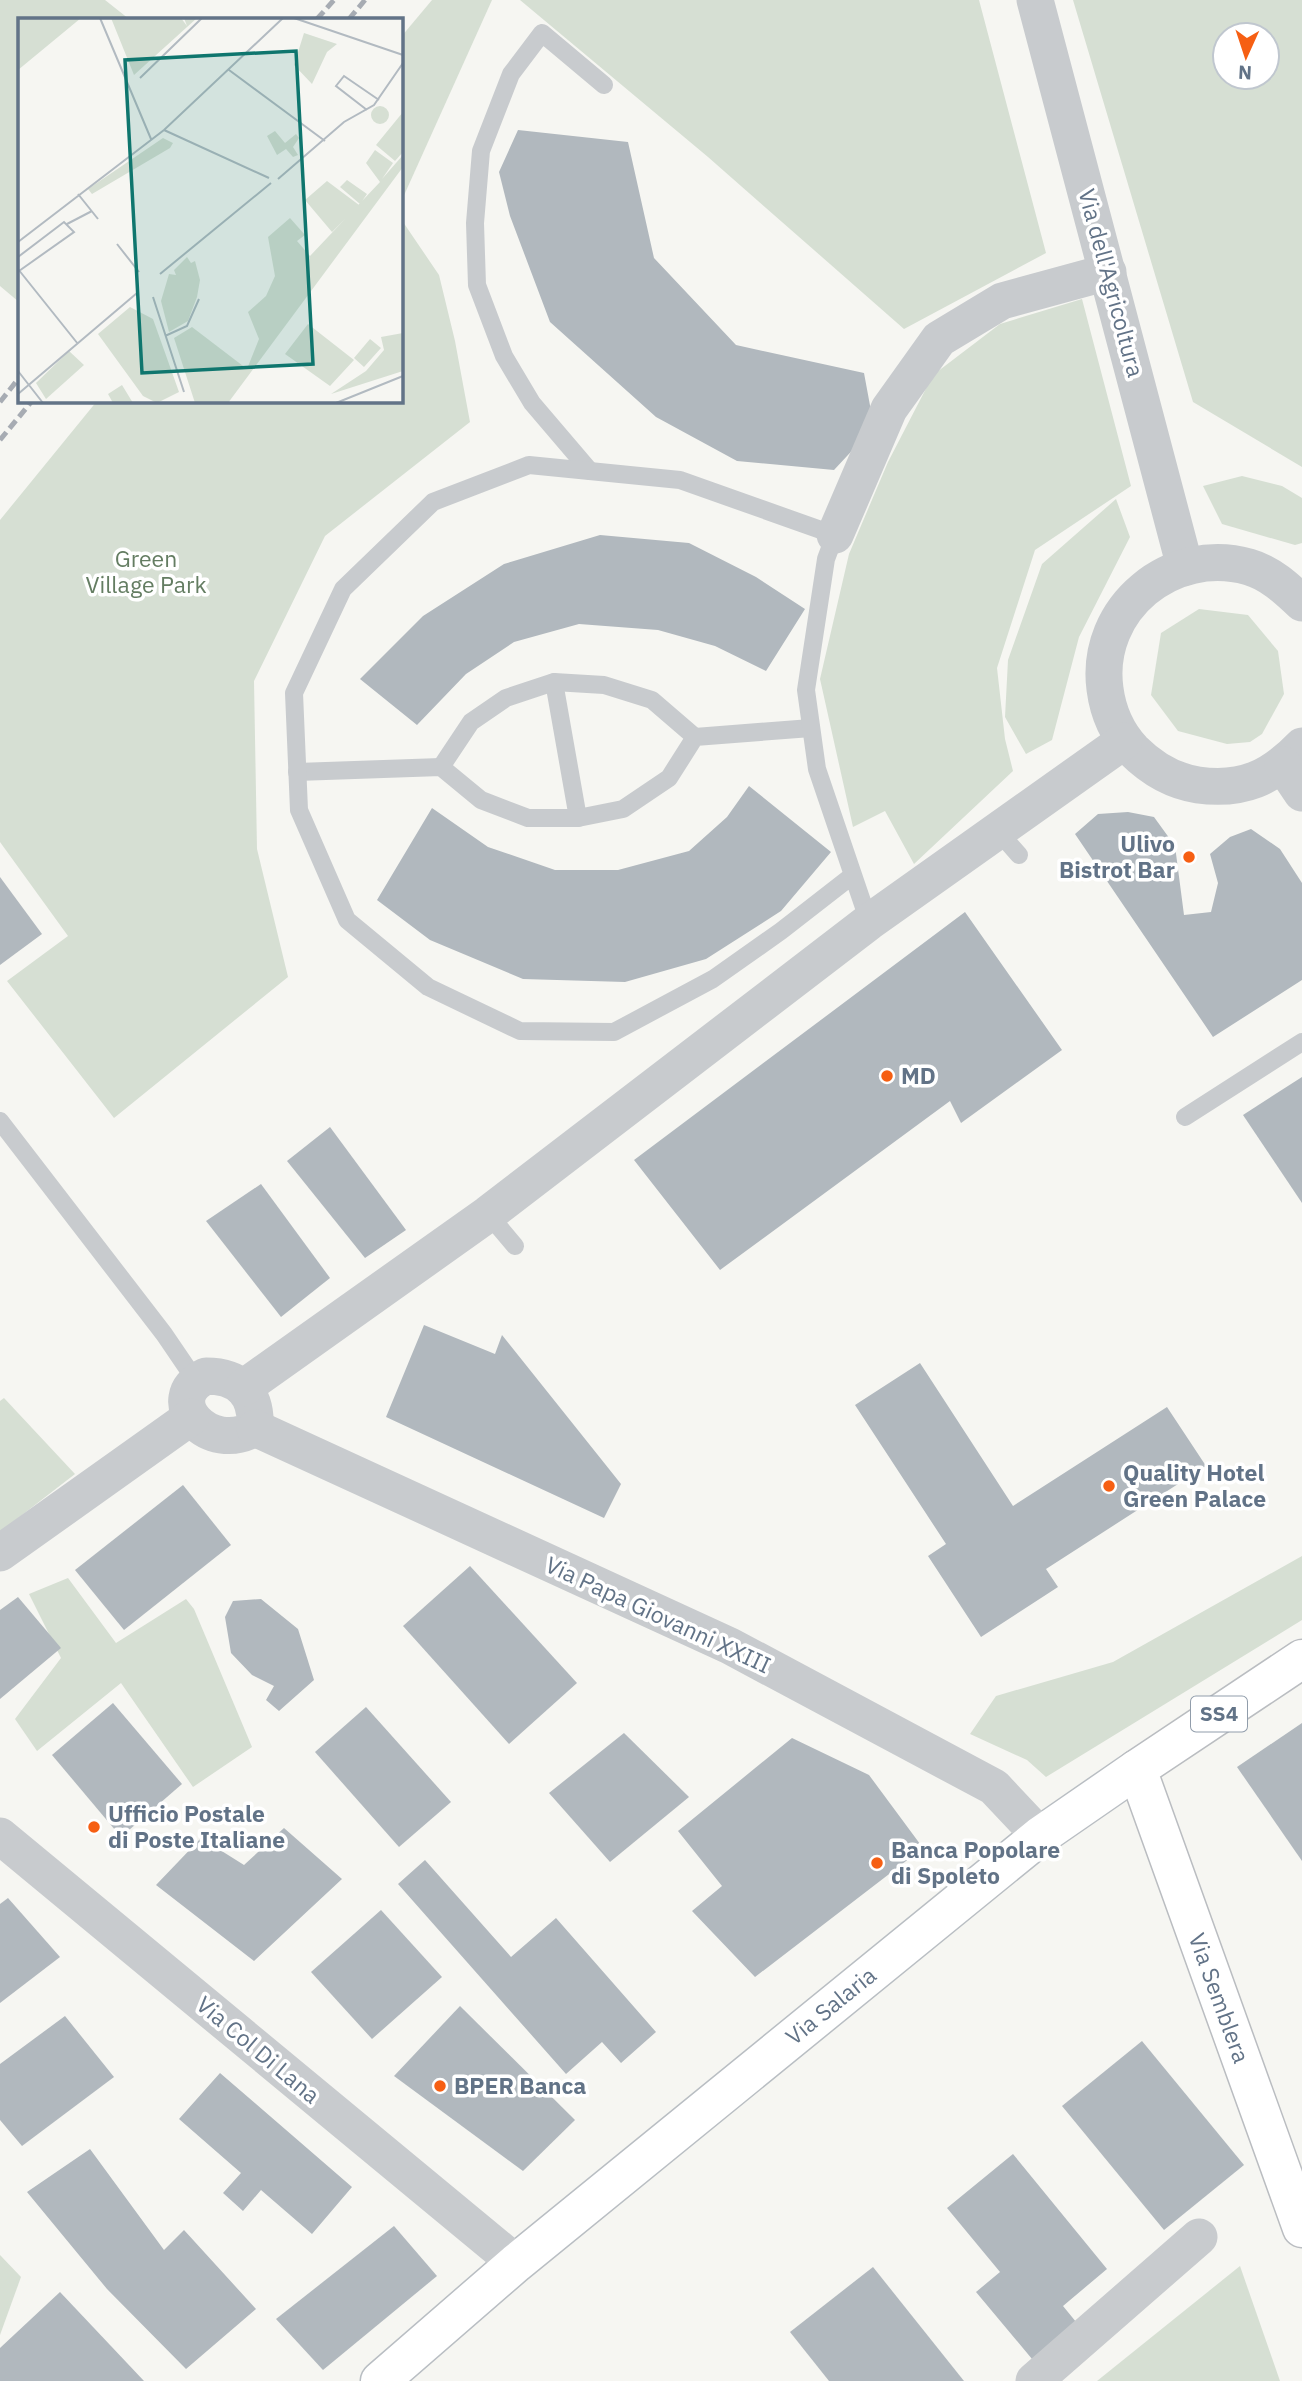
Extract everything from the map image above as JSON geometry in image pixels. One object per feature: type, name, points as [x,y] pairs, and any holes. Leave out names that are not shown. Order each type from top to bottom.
[{"type":"main road","name":"Via Salaria","points":[[380,2381],[516,2263],[1040,1836],[1302,1659]]},
{"type":"main road","name":"Via Semblera","points":[[1137,1769],[1302,2228]]},
{"type":"street","name":"Via dell'Agricoltura","points":[[1035,0],[1185,567]]},
{"type":"street","points":[[835,535],[889,409],[939,339],[1002,301],[1108,272]]},
{"type":"street","points":[[1296,768],[1252,782],[1216,787],[1181,782],[1150,766],[1124,741],[1108,709],[1103,673],[1109,638],[1126,606],[1152,581],[1185,567],[1218,563],[1250,568],[1280,582],[1302,603]]},
{"type":"street","points":[[243,1388],[488,1214],[869,922],[1008,843],[1124,741]]},
{"type":"street","points":[[206,1376],[227,1377],[243,1388],[256,1415],[255,1429],[221,1435],[204,1430],[191,1417],[188,1401],[196,1381],[206,1376]]},
{"type":"street","points":[[0,1553],[191,1417]]},
{"type":"street","name":"Via Papa Giovanni XXIII","points":[[255,1429],[730,1646],[994,1787],[1040,1836]]},
{"type":"street","name":"Via Col Di Lana","points":[[0,1836],[516,2263]]},
{"type":"street","points":[[1034,2381],[1199,2236]]},
{"type":"lane","points":[[590,471],[532,403],[504,356],[477,285],[475,223],[481,150],[511,74],[542,33],[604,85]]},
{"type":"lane","points":[[853,875],[713,979],[614,1032],[520,1031],[428,987],[347,920],[299,810],[294,694],[343,589],[433,502],[529,465],[680,480],[835,535],[826,559],[806,690],[817,769],[869,922]]},
{"type":"lane","points":[[441,767],[471,722],[506,698],[554,682],[604,685],[652,701],[695,737],[811,728]]},
{"type":"lane","points":[[554,682],[578,818]]},
{"type":"lane","points":[[297,772],[441,767],[481,800],[528,818],[578,818],[623,809],[669,778],[695,737]]},
{"type":"lane","points":[[1185,1117],[1302,1042]]},
{"type":"lane","points":[[0,1122],[164,1334],[196,1381]]},
{"type":"lane","points":[[488,1214],[515,1246]]},
{"type":"green space","points":[[0,0],[105,0],[128,18],[18,18],[18,301],[0,286]]},
{"type":"green space","points":[[432,0],[492,0],[402,200],[402,36]]},
{"type":"green space","points":[[520,0],[979,0],[1046,253],[904,329],[708,157]]},
{"type":"green space","points":[[1073,0],[1302,0],[1302,467],[1193,402]]},
{"type":"green space","name":"Green Village Park","points":[[402,220],[439,275],[470,422],[325,536],[254,681],[257,849],[288,977],[114,1118],[7,981],[68,936],[0,842],[0,520],[96,402],[402,402]]},
{"type":"green space","points":[[1082,299],[1131,486],[1035,550],[997,668],[1005,739],[1013,771],[914,864],[885,811],[853,827],[820,679],[849,554],[888,462],[933,375],[1000,324]]},
{"type":"green space","points":[[1242,476],[1282,486],[1302,498],[1302,543],[1295,545],[1222,524],[1203,486]]},
{"type":"green space","points":[[1116,499],[1130,537],[1079,637],[1052,740],[1026,754],[1005,717],[1008,660],[1042,564]]},
{"type":"green space","points":[[1199,609],[1248,615],[1278,651],[1284,694],[1262,734],[1250,742],[1227,744],[1178,731],[1151,695],[1161,633]]},
{"type":"green space","points":[[4,1398],[75,1474],[0,1532],[0,1401]]},
{"type":"green space","points":[[1302,1556],[1302,1620],[1046,1777],[1027,1760],[970,1734],[996,1696],[1113,1662]]},
{"type":"green space","points":[[68,1578],[116,1643],[186,1599],[194,1609],[252,1747],[193,1787],[121,1683],[37,1751],[15,1719],[61,1658],[29,1594]]},
{"type":"green space","points":[[0,2255],[21,2277],[0,2335]]},
{"type":"green space","points":[[1240,2266],[1280,2381],[1097,2381]]},
{"type":"building","points":[[518,130],[628,142],[654,258],[736,345],[864,373],[874,427],[834,470],[737,461],[656,417],[550,322],[510,216],[499,172]]},
{"type":"building","points":[[600,535],[689,543],[756,577],[805,609],[766,671],[715,646],[658,630],[579,624],[514,642],[466,674],[417,725],[360,679],[423,616],[504,564]]},
{"type":"building","points":[[749,786],[831,852],[781,911],[706,959],[625,982],[523,979],[430,940],[377,900],[432,808],[488,847],[555,870],[618,870],[689,851],[727,817]]},
{"type":"building","points":[[1128,812],[1154,817],[1175,846],[1184,915],[1211,912],[1218,883],[1210,854],[1230,837],[1251,829],[1280,849],[1302,883],[1302,980],[1213,1037],[1075,834],[1098,814]]},
{"type":"building","points":[[0,877],[42,934],[0,965]]},
{"type":"building","name":"MD","points":[[965,912],[1062,1050],[961,1123],[950,1101],[720,1270],[634,1160]]},
{"type":"building","points":[[1302,1077],[1302,1203],[1243,1115]]},
{"type":"building","points":[[330,1127],[406,1230],[365,1258],[287,1161]]},
{"type":"building","points":[[261,1184],[330,1278],[281,1317],[206,1221]]},
{"type":"building","points":[[424,1325],[495,1354],[502,1335],[621,1484],[604,1518],[386,1417]]},
{"type":"building","name":"Quality Hotel Green Palace","points":[[920,1363],[1013,1506],[1167,1407],[1206,1466],[1046,1569],[1058,1587],[981,1637],[928,1556],[946,1544],[855,1405]]},
{"type":"building","points":[[183,1485],[231,1545],[124,1630],[75,1570]]},
{"type":"building","points":[[470,1566],[577,1683],[509,1744],[403,1626]]},
{"type":"building","points":[[18,1597],[61,1648],[0,1699],[0,1610]]},
{"type":"building","points":[[261,1599],[298,1629],[314,1680],[279,1711],[266,1700],[274,1686],[252,1675],[231,1653],[225,1617],[233,1601]]},
{"type":"building","points":[[113,1703],[182,1784],[121,1837],[52,1755]]},
{"type":"building","points":[[366,1707],[451,1802],[399,1847],[315,1752]]},
{"type":"building","points":[[1302,1723],[1302,1861],[1237,1767]]},
{"type":"building","points":[[624,1733],[689,1797],[610,1862],[549,1793]]},
{"type":"building","points":[[792,1738],[869,1775],[923,1848],[755,1977],[692,1911],[722,1886],[678,1831]]},
{"type":"building","points":[[284,1828],[342,1879],[254,1961],[156,1885],[201,1838],[244,1865]]},
{"type":"building","points":[[425,1860],[511,1957],[556,1918],[656,2032],[621,2063],[602,2042],[566,2074],[398,1884]]},
{"type":"building","points":[[8,1898],[60,1957],[0,2003],[0,1904]]},
{"type":"building","points":[[381,1910],[442,1977],[372,2039],[311,1972]]},
{"type":"building","points":[[460,2006],[575,2120],[523,2171],[394,2076]]},
{"type":"building","points":[[65,2016],[114,2077],[22,2146],[0,2120],[0,2064]]},
{"type":"building","points":[[1142,2041],[1244,2165],[1164,2230],[1062,2106]]},
{"type":"building","points":[[220,2073],[352,2187],[312,2234],[261,2190],[243,2211],[223,2193],[241,2173],[179,2119]]},
{"type":"building","points":[[90,2149],[164,2250],[184,2230],[256,2309],[186,2369],[107,2289],[27,2192]]},
{"type":"building","points":[[1013,2154],[1107,2269],[1063,2306],[1081,2328],[1037,2365],[976,2292],[1000,2272],[947,2208]]},
{"type":"building","points":[[394,2226],[437,2276],[323,2370],[276,2319]]},
{"type":"building","points":[[873,2267],[964,2381],[829,2381],[790,2332]]},
{"type":"building","points":[[60,2292],[144,2381],[0,2381],[0,2348]]},
{"type":"railway","points":[[318,18],[334,0]]},
{"type":"railway","points":[[350,18],[365,0]]},
{"type":"railway","points":[[0,402],[18,379]]},
{"type":"railway","points":[[0,440],[31,402]]},
{"type":"place","name":"Ulivo Bistrot Bar","points":[[1189,857]]},
{"type":"place","name":"MD","points":[[887,1076]]},
{"type":"place","name":"Quality Hotel Green Palace","points":[[1109,1486]]},
{"type":"place","name":"Ufficio Postale di Poste Italiane","points":[[94,1827]]},
{"type":"place","name":"Banca Popolare di Spoleto","points":[[877,1863]]},
{"type":"place","name":"BPER Banca","points":[[440,2086]]}]
